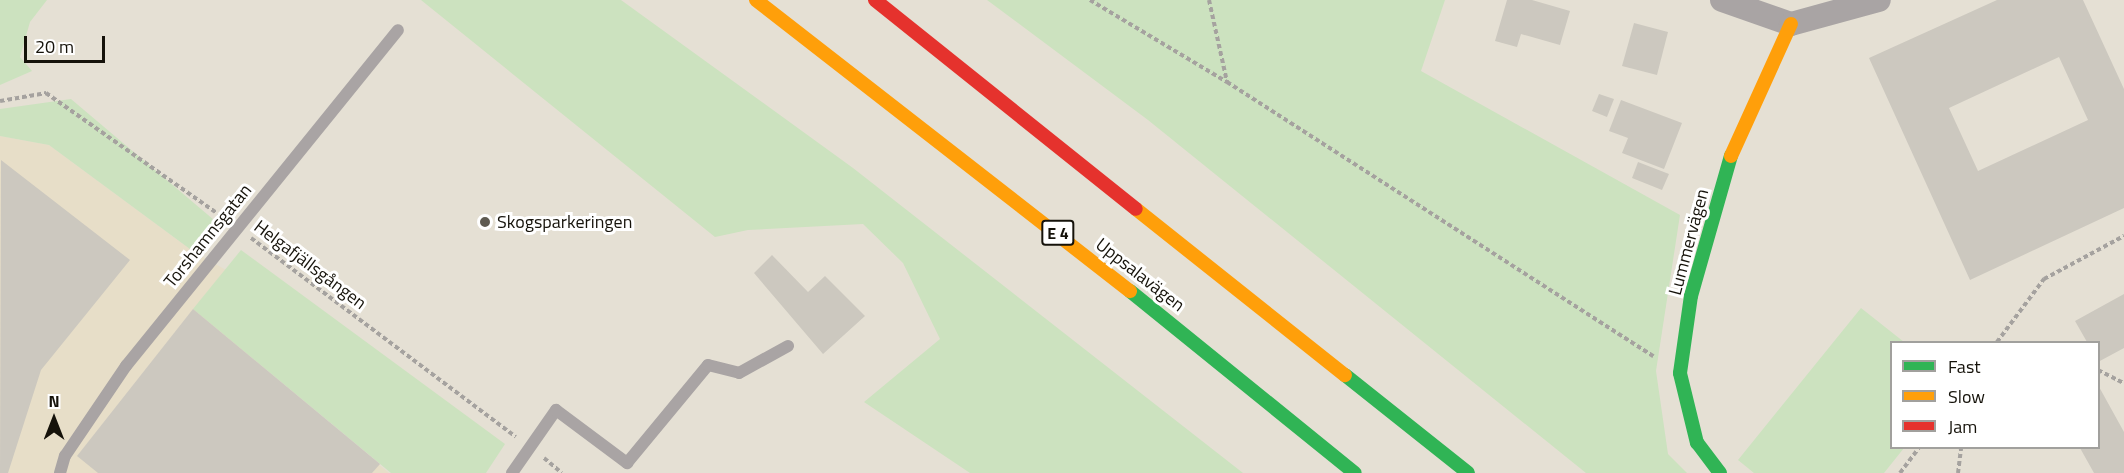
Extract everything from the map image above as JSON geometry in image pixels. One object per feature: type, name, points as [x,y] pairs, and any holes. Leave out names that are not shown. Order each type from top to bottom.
[{"type":"main road","name":"Uppsalavägen","points":[[756,0],[1149,305],[1355,473]]},
{"type":"main road","points":[[875,0],[1468,473]]},
{"type":"main road","name":"Lummervägen","points":[[1720,473],[1697,443],[1680,373],[1691,296],[1731,156],[1791,24]]},
{"type":"street","points":[[1722,0],[1791,24],[1879,0]]},
{"type":"lane","name":"Torshamnsgatan","points":[[60,473],[65,456],[126,366],[398,30]]},
{"type":"lane","points":[[512,473],[556,410],[627,463],[708,365],[739,373],[788,346]]},
{"type":"path","points":[[1090,0],[1227,82],[1680,373]]},
{"type":"path","points":[[1209,0],[1227,82]]},
{"type":"path","name":"Helgafjällsgången","points":[[0,101],[46,93],[238,228],[562,473]]},
{"type":"path","points":[[1998,341],[2044,279],[2124,236]]},
{"type":"path","points":[[2100,371],[2124,383]]},
{"type":"path","points":[[1900,473],[1918,449]]},
{"type":"path","points":[[1958,473],[1961,449]]},
{"type":"shaded area","points":[[0,136],[49,145],[194,252],[226,270],[194,309],[389,473],[0,473]]},
{"type":"green space","points":[[0,0],[47,0],[30,22],[20,57],[32,71],[0,85]]},
{"type":"green space","points":[[421,0],[621,0],[853,168],[1243,473],[970,473],[864,402],[940,339],[903,263],[863,224],[748,230],[715,237]]},
{"type":"green space","points":[[987,0],[1445,0],[1421,71],[1680,215],[1656,371],[1668,454],[1687,473],[1586,473],[1148,120]]},
{"type":"green space","points":[[71,99],[214,220],[194,252],[49,145],[0,136],[0,109]]},
{"type":"green space","points":[[241,250],[505,444],[486,473],[391,473],[193,309]]},
{"type":"green space","points":[[1861,308],[1903,341],[1890,341],[1890,449],[1903,449],[1884,473],[1754,473],[1738,460]]},
{"type":"building","points":[[1507,0],[1532,0],[1570,11],[1560,45],[1521,34],[1517,47],[1495,41]]},
{"type":"building","points":[[1997,0],[2083,0],[2124,89],[2124,208],[1970,280],[1869,58]],"holes":[[[2059,57],[2088,120],[1978,171],[1949,108]]]},
{"type":"building","points":[[1634,23],[1668,32],[1657,75],[1622,66]]},
{"type":"building","points":[[1599,94],[1614,99],[1607,117],[1592,111]]},
{"type":"building","points":[[1621,100],[1682,123],[1664,169],[1622,153],[1628,138],[1609,131]]},
{"type":"building","points":[[1,160],[130,260],[41,370],[8,473],[0,473]]},
{"type":"building","points":[[1638,162],[1669,174],[1662,190],[1632,178]]},
{"type":"building","points":[[772,255],[808,292],[825,276],[865,316],[823,354],[754,273]]},
{"type":"building","points":[[2124,294],[2124,348],[2100,361],[2100,341],[2086,341],[2075,321]]},
{"type":"building","points":[[193,309],[380,464],[372,473],[98,473],[77,456]]},
{"type":"building","points":[[2100,389],[2124,432],[2124,473],[2094,473],[2081,449],[2100,449]]},
{"type":"traffic: fast","points":[[1720,473],[1697,443],[1680,373],[1691,296],[1731,156]]},
{"type":"traffic: fast","points":[[1130,291],[1355,473]]},
{"type":"traffic: fast","points":[[1345,375],[1468,473]]},
{"type":"traffic: slow","points":[[756,0],[1130,291]]},
{"type":"traffic: slow","points":[[1731,156],[1791,24]]},
{"type":"traffic: slow","points":[[1136,209],[1345,375]]},
{"type":"traffic: jam","points":[[875,0],[1136,209]]},
{"type":"place","name":"Skogsparkeringen","points":[[485,222]]}]
